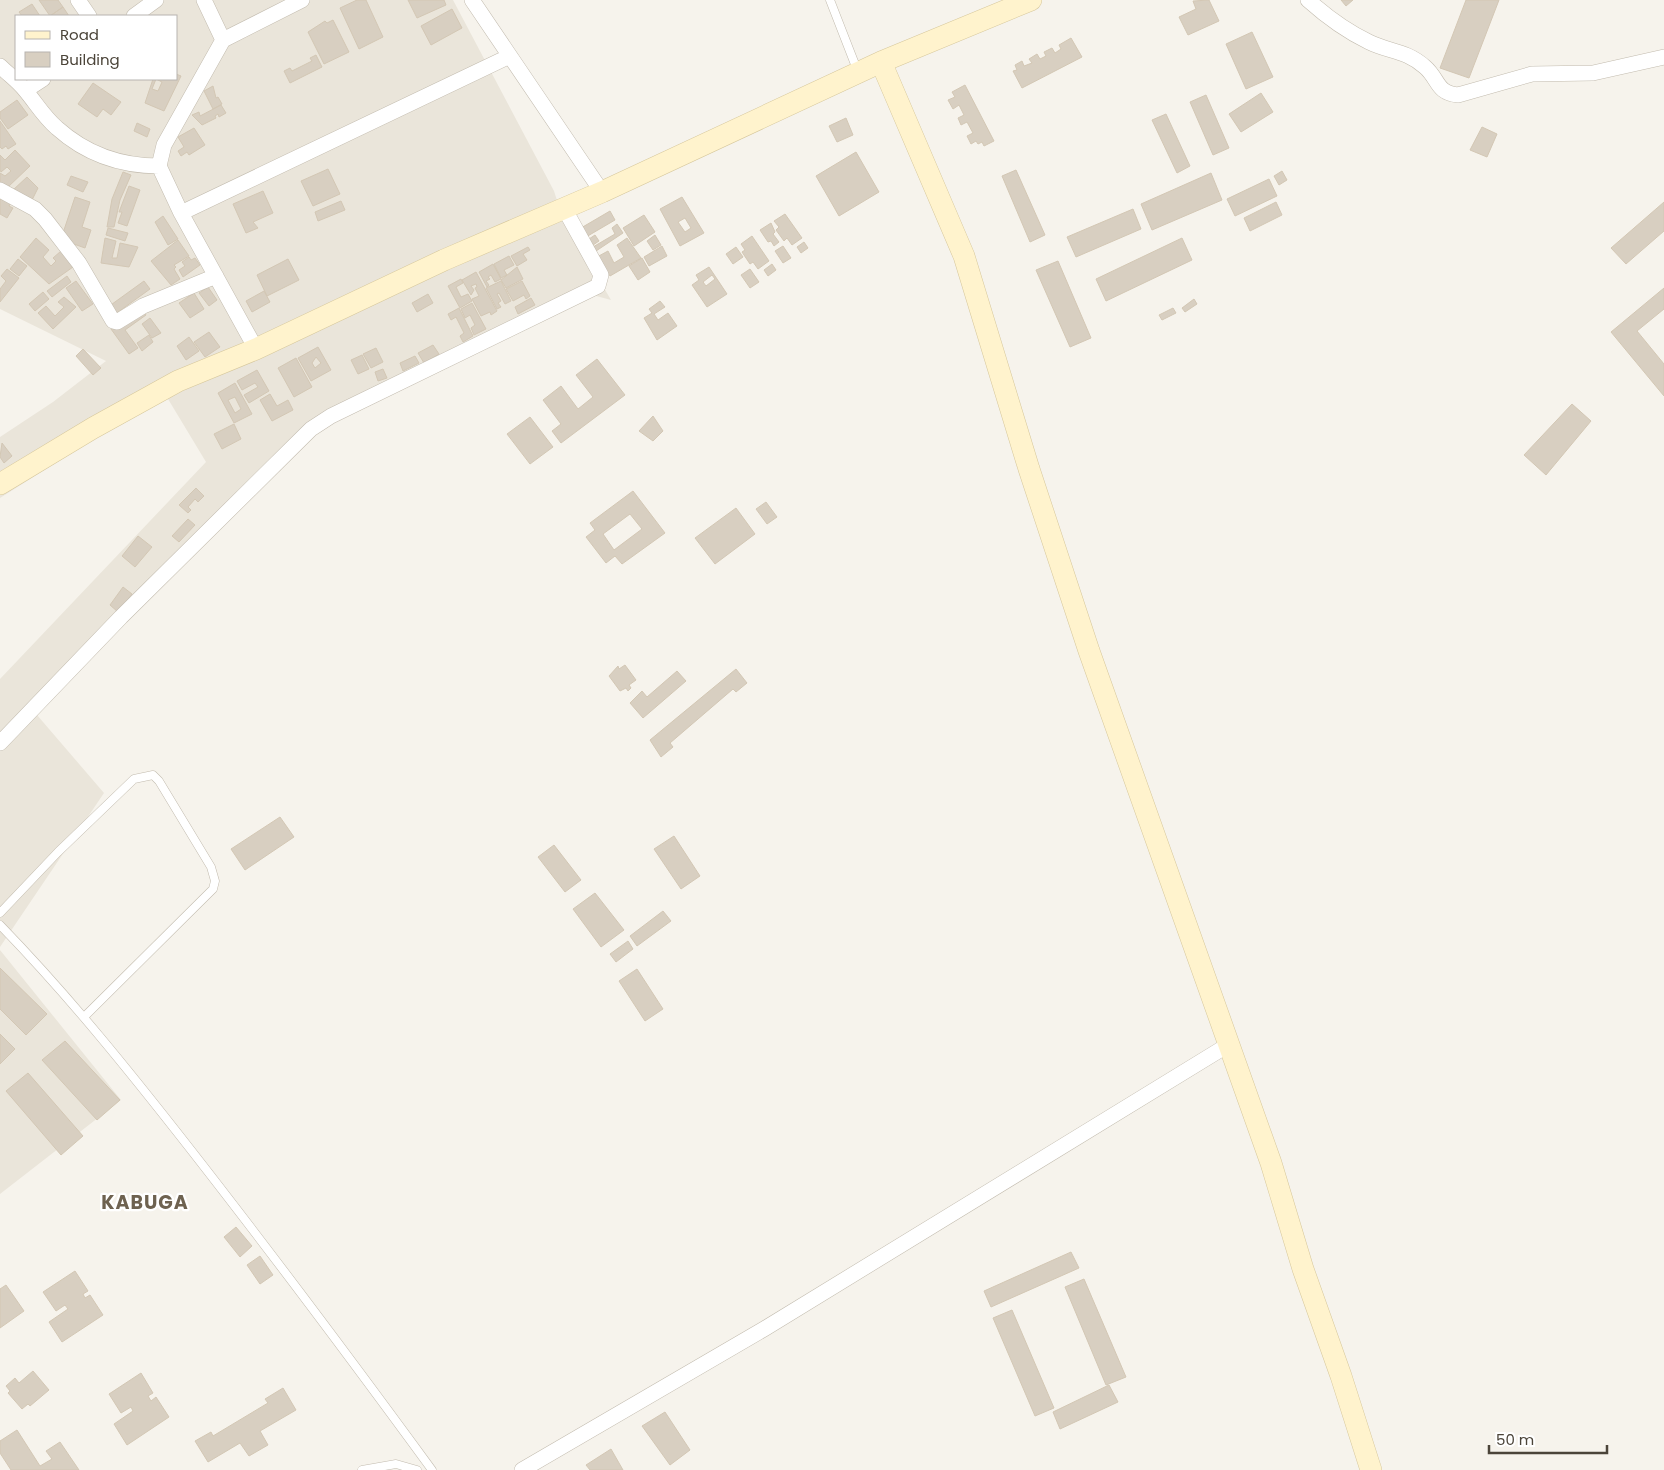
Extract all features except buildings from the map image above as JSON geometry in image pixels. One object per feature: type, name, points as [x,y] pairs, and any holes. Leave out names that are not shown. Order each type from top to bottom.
[{"type":"street","points":[[78,0],[88,15]]},
{"type":"street","points":[[135,15],[156,0]]},
{"type":"street","points":[[204,0],[223,40]]},
{"type":"street","points":[[256,349],[182,213],[160,166],[164,145],[223,40],[302,0]]},
{"type":"street","points":[[472,0],[602,192]]},
{"type":"street","points":[[0,484],[152,394],[256,349],[452,257],[602,192],[881,62],[1031,0]]},
{"type":"street","points":[[1308,0],[1333,22],[1370,43],[1401,51],[1426,67],[1441,89],[1450,94],[1458,95],[1532,74],[1593,73],[1664,57]]},
{"type":"street","points":[[182,213],[510,56]]},
{"type":"street","points":[[881,62],[964,256],[1029,469],[1089,651],[1271,1163],[1303,1269],[1341,1376],[1371,1470]]},
{"type":"street","points":[[2,73],[26,90],[38,109],[56,128],[108,159],[145,166],[160,166]]},
{"type":"street","points":[[26,90],[41,80]]},
{"type":"street","points":[[0,190],[35,209],[45,219],[79,262],[113,321],[143,306],[216,276]]},
{"type":"street","points":[[0,743],[127,611],[312,429],[331,416],[598,286],[601,275],[564,208]]},
{"type":"street","points":[[522,1470],[764,1329],[1228,1045]]},
{"type":"lane","points":[[830,0],[859,73]]},
{"type":"lane","points":[[0,913],[58,852],[134,779],[153,775],[159,781],[211,867],[215,881],[213,889],[84,1017]]},
{"type":"lane","points":[[0,925],[46,971],[117,1055],[293,1280],[432,1470]]},
{"type":"lane","points":[[362,1470],[396,1464],[417,1470]]},
{"type":"shaded area","points":[[0,0],[453,0],[554,191],[562,216],[611,300],[589,294],[314,423],[31,708],[104,793],[0,947],[0,679],[206,462],[165,394],[0,498],[0,437],[53,402],[106,361],[0,309]]},
{"type":"shaded area","points":[[0,950],[121,1100],[0,1194]]},
{"type":"district","name":"KABUGA","points":[[145,1202]]}]
